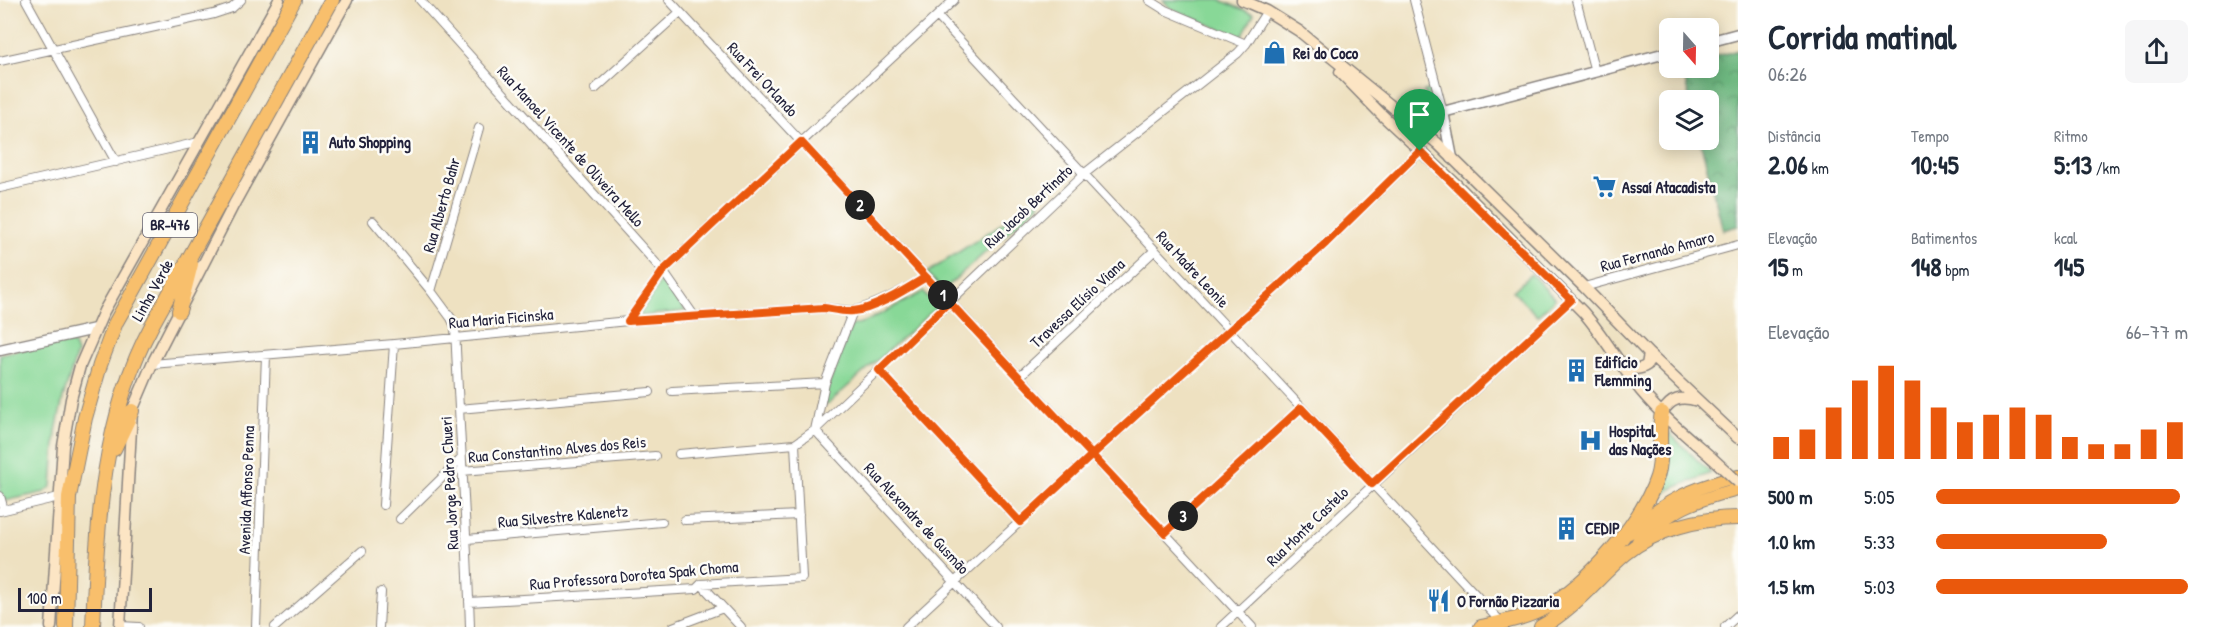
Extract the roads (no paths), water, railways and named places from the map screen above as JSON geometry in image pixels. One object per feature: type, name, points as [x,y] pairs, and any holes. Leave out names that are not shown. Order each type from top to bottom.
[{"type":"highway","name":"Linha Verde","points":[[66,627],[69,497],[92,392],[106,344],[294,0]]},
{"type":"highway","name":"Linha Verde","points":[[93,627],[106,464],[118,408],[132,364],[332,0]]},
{"type":"highway","points":[[179,311],[195,246]]},
{"type":"highway","points":[[106,464],[132,411]]},
{"type":"highway","points":[[1541,627],[1569,608],[1624,547],[1658,476],[1659,431],[1662,413]]},
{"type":"highway","points":[[1480,627],[1528,615],[1553,603],[1624,547],[1675,528],[1714,519],[1738,518]]},
{"type":"main road","name":"Linha Verde","points":[[51,627],[63,446],[71,399],[80,366],[95,329],[279,0]]},
{"type":"main road","name":"Linha Verde","points":[[120,626],[132,411],[152,364],[179,311],[284,111],[347,0]]},
{"type":"main road","points":[[1242,0],[1267,11],[1299,31],[1391,108],[1426,134],[1584,286],[1698,402],[1738,438]]},
{"type":"main road","points":[[1326,52],[1350,83],[1454,181],[1571,300],[1596,327],[1641,391],[1662,413],[1738,482]]},
{"type":"main road","points":[[1619,361],[1631,368],[1643,368],[1647,365],[1649,354]]},
{"type":"main road","points":[[1662,413],[1674,400],[1688,398],[1698,402]]},
{"type":"main road","points":[[1624,547],[1651,514],[1672,499],[1695,489],[1738,476]]},
{"type":"main road","points":[[1624,547],[1674,511],[1702,498],[1738,489]]},
{"type":"street","points":[[26,0],[116,162]]},
{"type":"street","points":[[0,61],[225,11],[241,0]]},
{"type":"street","name":"Rua Manoel Vicente de Oliveira Mello","points":[[420,0],[663,271],[695,317]]},
{"type":"street","name":"Rua Frei Orlando","points":[[669,0],[1252,627]]},
{"type":"street","points":[[628,321],[663,271],[954,0]]},
{"type":"street","points":[[1149,0],[1165,10],[1246,44]]},
{"type":"street","points":[[1414,0],[1443,112],[1452,158]]},
{"type":"street","points":[[1576,0],[1595,72]]},
{"type":"street","name":"Rua Jacob Bertinato","points":[[795,444],[815,430],[1084,174],[1238,53],[1267,11]]},
{"type":"street","points":[[595,89],[680,12]]},
{"type":"street","name":"Rua Madre Leonie","points":[[937,16],[1501,622]]},
{"type":"street","points":[[1719,39],[1738,34]]},
{"type":"street","points":[[1443,112],[1659,55]]},
{"type":"street","name":"Rua Alberto Bahr","points":[[431,291],[479,128]]},
{"type":"street","points":[[0,189],[199,142]]},
{"type":"street","points":[[906,627],[1326,243],[1420,151]]},
{"type":"street","name":"Rua Jorge Pedro Chueri","points":[[373,221],[431,291],[452,318],[455,326],[470,627]]},
{"type":"street","name":"Rua Fernando Amaro","points":[[1584,286],[1738,245]]},
{"type":"street","name":"Travessa Elísio Viana","points":[[1019,377],[1155,250]]},
{"type":"street","points":[[815,430],[825,383],[853,311],[869,307],[926,277]]},
{"type":"street","name":"Rua Monte Castelo","points":[[1221,627],[1571,300]]},
{"type":"street","name":"Rua Maria Ficinska","points":[[152,364],[394,344],[628,321],[824,308],[853,311]]},
{"type":"street","points":[[0,350],[95,329]]},
{"type":"street","points":[[383,505],[394,344]]},
{"type":"street","name":"Avenida Affonso Penna","points":[[256,627],[266,355]]},
{"type":"street","points":[[879,370],[1020,522]]},
{"type":"street","points":[[672,391],[825,383]]},
{"type":"street","points":[[459,409],[650,392]]},
{"type":"street","points":[[1165,533],[1301,408]]},
{"type":"street","name":"Rua Alexandre de Gusmão","points":[[815,430],[996,627]]},
{"type":"street","points":[[679,454],[795,444],[799,515],[685,520]]},
{"type":"street","name":"Rua Constantino Alves dos Reis","points":[[461,471],[655,456]]},
{"type":"street","points":[[400,519],[461,459]]},
{"type":"street","points":[[0,496],[2,511],[58,497]]},
{"type":"street","name":"Rua Professora Dorotea Spak Choma","points":[[469,602],[696,588],[701,584],[802,578],[799,515]]},
{"type":"street","name":"Rua Silvestre Kalenetz","points":[[467,539],[662,522]]},
{"type":"street","points":[[275,627],[362,551]]},
{"type":"street","points":[[701,584],[741,627]]},
{"type":"street","points":[[379,627],[381,592]]},
{"type":"street","points":[[673,627],[723,608]]},
{"type":"street","points":[[1553,627],[1569,608]]},
{"type":"street","points":[[1725,627],[1738,615]]},
{"type":"street","points":[[120,626],[139,627]]},
{"type":"place","name":"Rei do Coco","points":[[1275,53]]},
{"type":"place","name":"Auto Shopping","points":[[311,142]]},
{"type":"place","name":"Assaí Atacadista","points":[[1604,187]]},
{"type":"place","name":"Edifício Flemming","points":[[1577,371]]},
{"type":"place","name":"Hospital das Nações","points":[[1591,440]]},
{"type":"place","name":"CEDIP","points":[[1567,528]]},
{"type":"place","name":"O Fornão Pizzaria","points":[[1439,601]]}]
